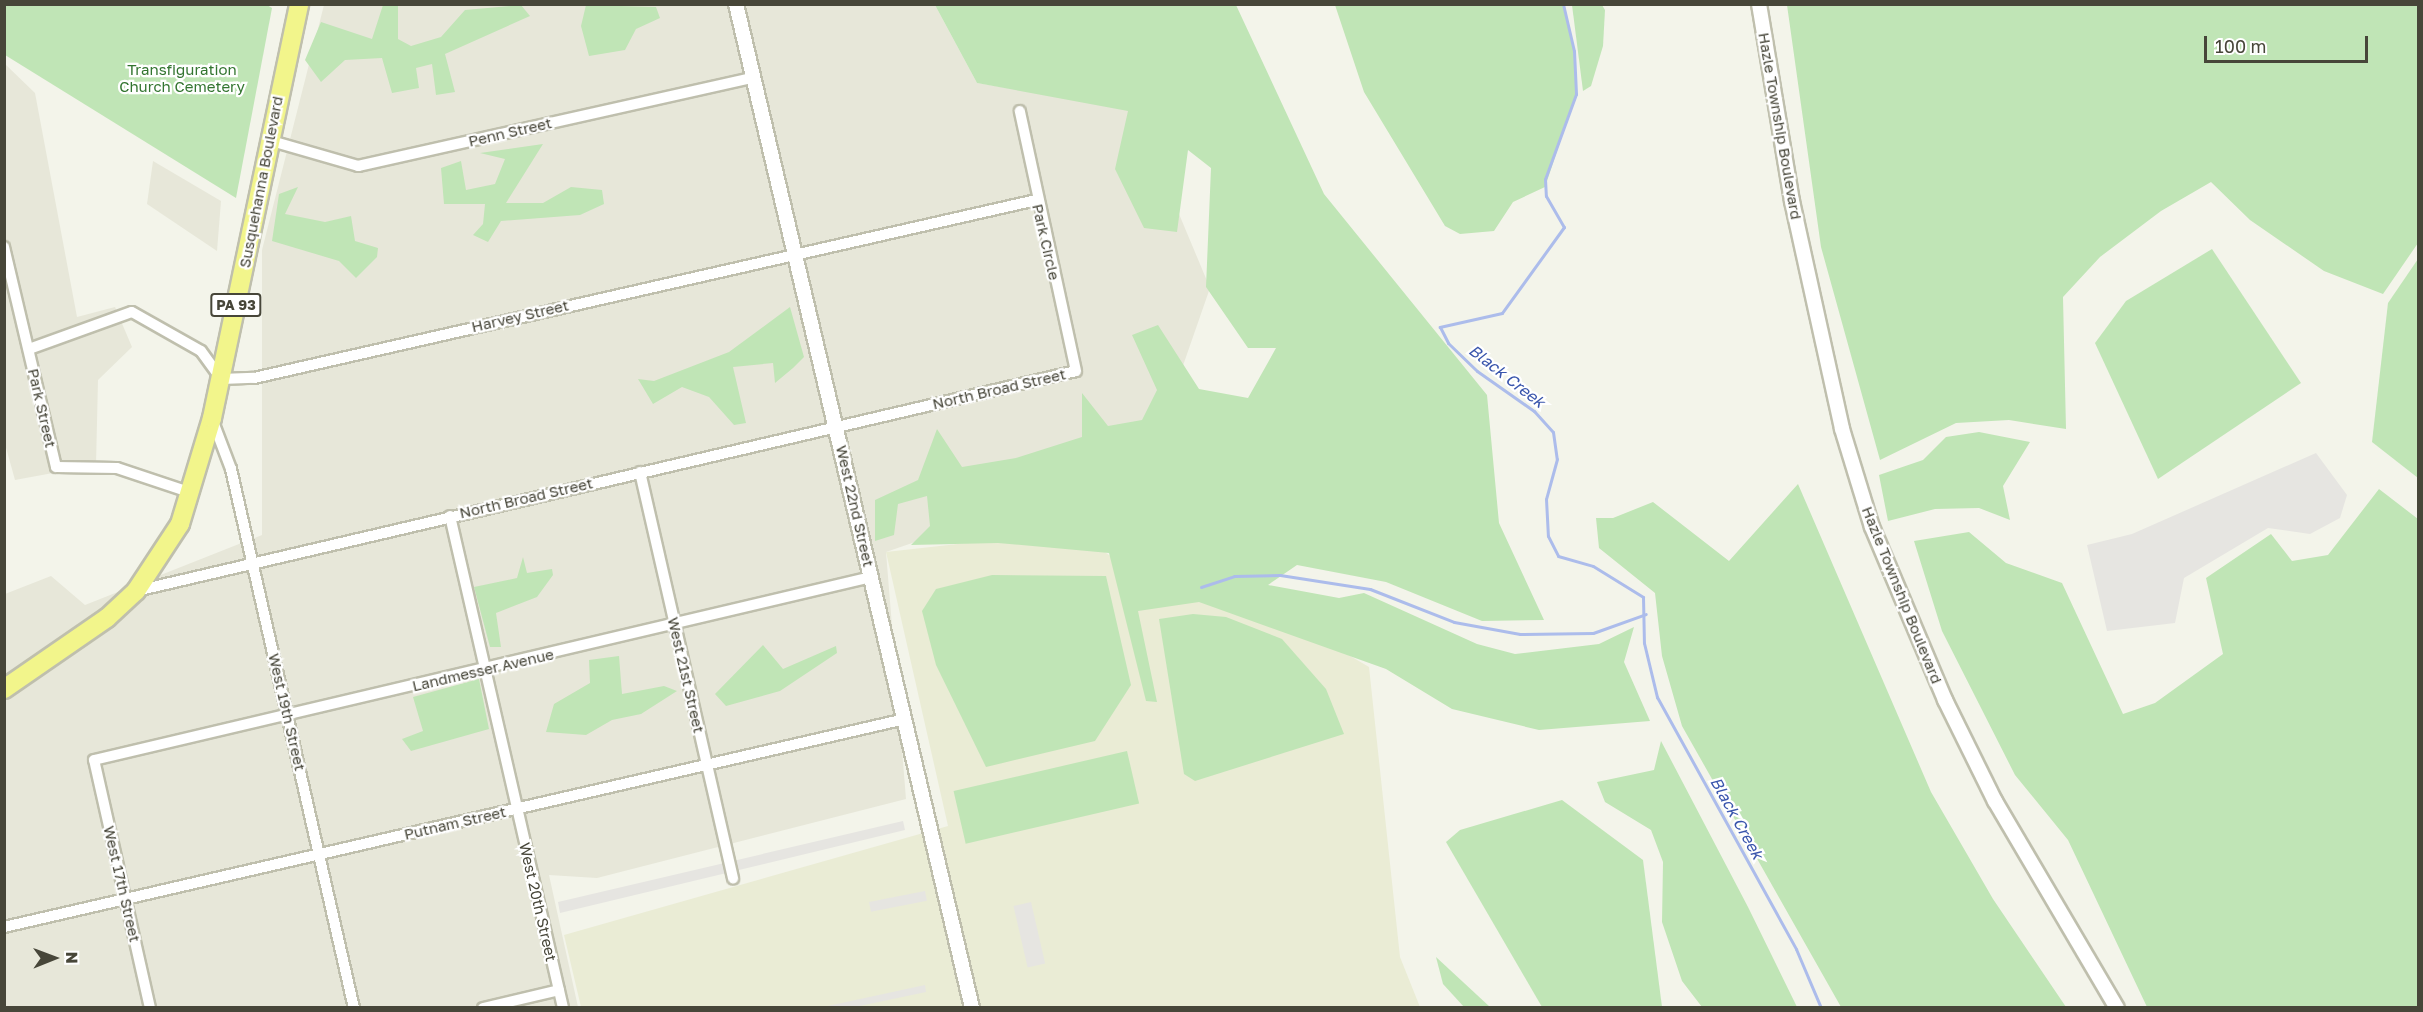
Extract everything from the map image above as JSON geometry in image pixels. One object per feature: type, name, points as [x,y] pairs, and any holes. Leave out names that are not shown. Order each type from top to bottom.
[{"type":"highway","name":"Susquehanna Boulevard","points":[[136,591],[165,551],[192,493],[221,379],[268,141],[298,4]]},
{"type":"highway","name":"North Broad Street","points":[[4,689],[71,646],[136,591]]},
{"type":"street","name":"West 22nd Street","points":[[736,4],[838,427],[972,1008]]},
{"type":"street","name":"Hazle Township Boulevard","points":[[1759,4],[1797,224],[1842,429],[1872,527],[1945,700],[1995,801],[2117,1008]]},
{"type":"street","name":"Penn Street","points":[[268,141],[358,166],[753,78]]},
{"type":"street","name":"Park Circle","points":[[1020,111],[1036,200],[1076,371]]},
{"type":"street","name":"Harvey Street","points":[[221,379],[254,378],[1036,200]]},
{"type":"street","name":"Park Street","points":[[4,247],[56,467],[117,468],[192,493]]},
{"type":"street","points":[[29,349],[132,312],[201,351],[221,379]]},
{"type":"street","name":"North Broad Street","points":[[136,591],[252,561],[1076,371]]},
{"type":"street","name":"West 19th Street","points":[[212,418],[231,469],[354,1008]]},
{"type":"street","name":"West 21st Street","points":[[640,472],[733,879]]},
{"type":"street","name":"West 20th Street","points":[[450,516],[563,1008]]},
{"type":"street","name":"Landmesser Avenue","points":[[94,760],[675,626],[871,578]]},
{"type":"street","name":"Putnam Street","points":[[4,927],[905,719]]},
{"type":"street","name":"West 17th Street","points":[[94,760],[150,1008]]},
{"type":"street","points":[[483,1008],[559,990]]},
{"type":"shaded area","points":[[324,5],[935,5],[977,83],[1145,111],[1174,202],[1210,288],[1163,423],[947,531],[886,552],[906,799],[597,878],[549,875],[578,1007],[5,1008],[5,594],[51,576],[85,605],[262,535],[262,250]]},
{"type":"shaded area","points":[[5,64],[35,93],[77,317],[115,307],[132,347],[98,380],[96,465],[15,480],[5,444]]},
{"type":"shaded area","points":[[153,161],[221,201],[217,251],[147,204]]},
{"type":"shaded area","points":[[2316,453],[2347,495],[2340,518],[2310,534],[2268,528],[2184,578],[2175,623],[2107,631],[2087,545],[2132,534]]},
{"type":"shaded area","points":[[1075,531],[1140,577],[1253,599],[1369,667],[1400,957],[1420,1007],[581,1007],[564,935],[948,826],[886,552]]},
{"type":"shaded area","points":[[903,821],[905,830],[560,913],[558,902]]},
{"type":"shaded area","points":[[925,891],[927,901],[871,912],[869,902]]},
{"type":"shaded area","points":[[1031,902],[1045,963],[1028,967],[1013,906]]},
{"type":"shaded area","points":[[925,985],[926,992],[855,1007],[823,1007]]},
{"type":"green space","name":"Transfiguration Church Cemetery","points":[[5,5],[267,5],[272,8],[236,198],[5,55]]},
{"type":"green space","points":[[383,5],[398,5],[398,39],[411,46],[441,37],[465,10],[521,5],[530,16],[445,54],[455,92],[436,95],[432,64],[416,68],[419,88],[392,93],[382,58],[345,60],[321,82],[305,60],[321,22],[372,39]]},
{"type":"green space","points":[[586,5],[656,7],[660,18],[636,29],[625,50],[589,56],[581,26]]},
{"type":"green space","points":[[935,5],[1236,5],[1324,194],[1487,395],[1499,523],[1544,620],[1482,621],[1386,582],[1297,565],[1268,585],[1339,598],[1364,593],[1477,644],[1515,654],[1599,644],[1634,627],[1624,662],[1650,721],[1539,730],[1452,709],[1386,669],[1199,602],[1138,611],[1157,702],[1146,701],[1109,553],[998,543],[911,545],[930,526],[927,496],[898,504],[894,535],[875,541],[875,500],[918,480],[937,429],[962,467],[1016,458],[1082,437],[1082,393],[1108,426],[1142,420],[1157,390],[1132,335],[1158,325],[1199,389],[1248,398],[1276,348],[1248,348],[1206,287],[1211,168],[1188,150],[1177,232],[1144,228],[1115,169],[1128,111],[977,83]]},
{"type":"green space","points":[[1335,5],[1563,5],[1574,51],[1576,94],[1545,187],[1513,202],[1494,231],[1460,234],[1445,226],[1364,92]]},
{"type":"green space","points":[[1572,5],[1602,5],[1605,10],[1603,46],[1591,86],[1583,91]]},
{"type":"green space","points":[[1787,5],[2418,5],[2418,243],[2383,294],[2324,271],[2250,220],[2211,182],[2161,211],[2100,257],[2063,297],[2066,429],[2009,420],[1956,423],[1880,460],[1821,247]]},
{"type":"green space","points":[[543,144],[506,203],[543,203],[571,187],[602,190],[604,204],[580,215],[501,221],[488,242],[473,235],[483,224],[485,204],[444,204],[441,168],[461,161],[466,190],[495,184],[505,159],[480,153]]},
{"type":"green space","points":[[298,187],[285,214],[325,222],[351,216],[355,241],[378,248],[377,257],[356,278],[339,261],[272,241],[279,194]]},
{"type":"green space","points":[[2212,249],[2301,383],[2158,479],[2095,343],[2126,301]]},
{"type":"green space","points":[[2418,259],[2418,478],[2372,442],[2388,303]]},
{"type":"green space","points":[[790,307],[804,357],[775,383],[773,363],[733,367],[746,423],[734,425],[709,397],[682,387],[653,404],[638,379],[654,381],[729,352]]},
{"type":"green space","points":[[1979,432],[2030,442],[2003,486],[2010,520],[1979,508],[1935,509],[1888,521],[1879,475],[1923,460],[1946,437]]},
{"type":"green space","points":[[1798,484],[1931,792],[1993,899],[2066,1007],[1841,1007],[1682,726],[1662,656],[1655,593],[1599,548],[1596,518],[1613,518],[1653,502],[1729,561]]},
{"type":"green space","points":[[2379,489],[2418,519],[2418,1007],[2147,1007],[2068,840],[2015,775],[1942,631],[1914,541],[1969,532],[2006,563],[2062,583],[2123,714],[2155,703],[2223,654],[2206,578],[2271,534],[2292,561],[2328,555]]},
{"type":"green space","points":[[523,557],[527,573],[552,569],[553,575],[537,597],[496,613],[501,647],[490,647],[474,587],[517,578]]},
{"type":"green space","points":[[992,575],[1106,576],[1131,685],[1095,741],[986,767],[936,665],[922,611],[936,589]]},
{"type":"green space","points":[[1193,614],[1226,617],[1282,639],[1326,689],[1344,734],[1195,781],[1184,774],[1159,619]]},
{"type":"green space","points":[[763,645],[783,669],[836,646],[837,653],[780,691],[726,706],[715,694]]},
{"type":"green space","points":[[619,656],[622,694],[664,686],[677,691],[641,714],[612,720],[586,735],[546,732],[554,704],[590,683],[589,660]]},
{"type":"green space","points":[[479,679],[489,729],[411,751],[402,739],[423,731],[413,697]]},
{"type":"green space","points":[[1661,741],[1748,907],[1797,1007],[1702,1007],[1682,981],[1662,922],[1663,862],[1651,830],[1605,802],[1597,782],[1654,770]]},
{"type":"green space","points":[[1127,751],[1139,804],[966,844],[954,791]]},
{"type":"green space","points":[[1562,800],[1643,860],[1662,1007],[1542,1007],[1446,842],[1460,830]]},
{"type":"green space","points":[[1436,957],[1490,1007],[1464,1007],[1443,984]]},
{"type":"waterway","name":"Black Creek","points":[[1563,4],[1574,51],[1576,94],[1545,179],[1546,196],[1564,227],[1502,313],[1440,327],[1448,343],[1477,371],[1534,411],[1553,432],[1557,459],[1546,499],[1548,536],[1558,556],[1593,566],[1643,597],[1644,643],[1657,697],[1796,949],[1821,1008]]},
{"type":"waterway","points":[[1201,587],[1234,576],[1280,575],[1370,589],[1454,622],[1520,634],[1593,633],[1646,614]]}]
